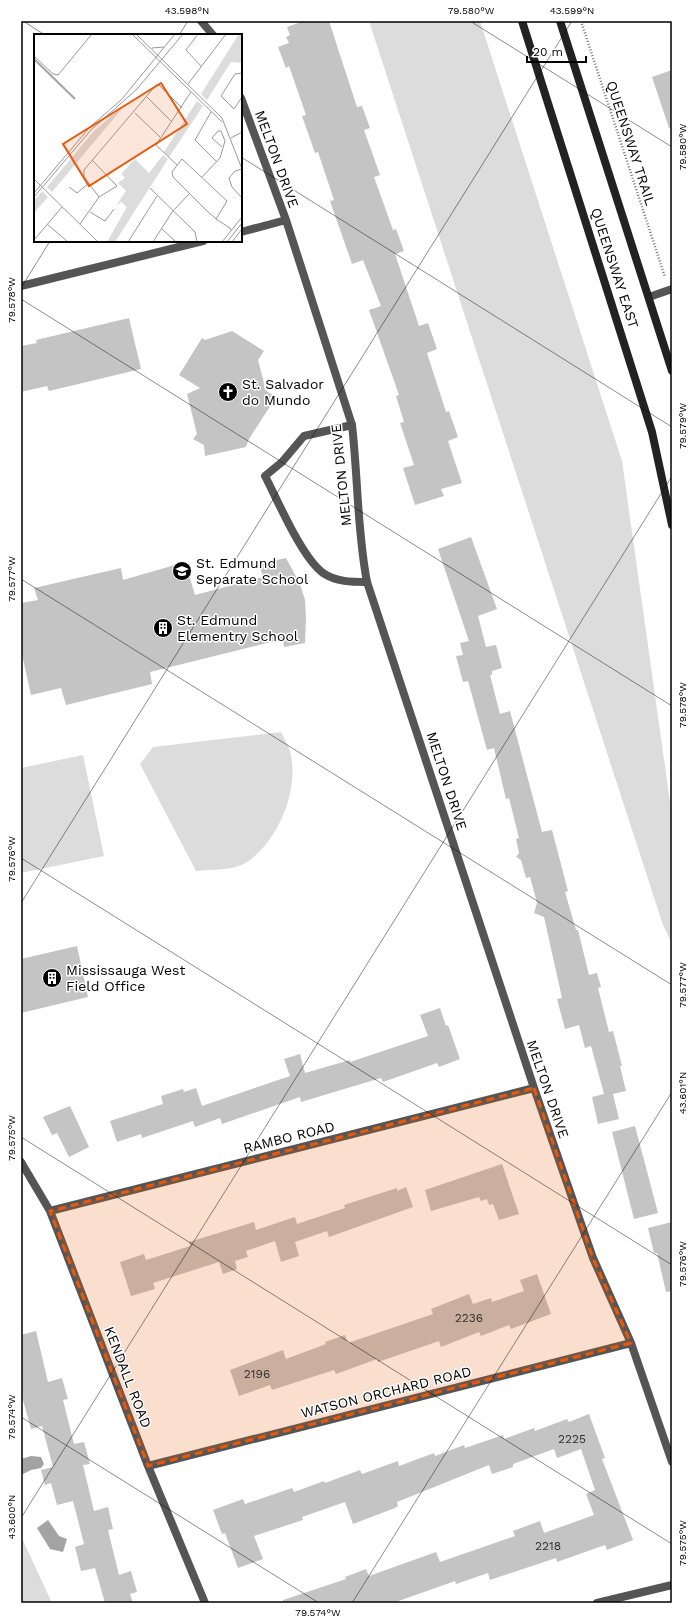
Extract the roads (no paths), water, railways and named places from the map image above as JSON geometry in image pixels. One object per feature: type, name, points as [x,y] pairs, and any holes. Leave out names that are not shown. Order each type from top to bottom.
[{"type":"main road","name":"QUEENSWAY EAST","points":[[522,21],[652,432],[672,525]]},
{"type":"main road","name":"QUEENSWAY EAST","points":[[560,21],[672,371]]},
{"type":"street","points":[[201,21],[212,34]]},
{"type":"street","name":"MELTON DRIVE","points":[[242,101],[286,220],[352,425],[356,459],[361,551],[367,582],[534,1088],[593,1258],[631,1343],[672,1462]]},
{"type":"street","points":[[242,232],[286,220]]},
{"type":"street","points":[[21,286],[198,242]]},
{"type":"street","points":[[649,296],[672,289]]},
{"type":"street","points":[[352,425],[304,436],[282,462],[265,476],[308,560],[323,574],[337,580],[346,582],[367,582]]},
{"type":"street","name":"RAMBO ROAD","points":[[50,1211],[534,1088]]},
{"type":"street","name":"KENDALL ROAD","points":[[21,1162],[50,1211],[148,1466],[205,1603]]},
{"type":"street","name":"WATSON ORCHARD ROAD","points":[[148,1466],[631,1343]]},
{"type":"street","points":[[597,1603],[672,1585]]},
{"type":"place","name":"St. Salvador do Mundo","points":[[228,392]]},
{"type":"place","name":"St. Edmund Separate School","points":[[182,571]]},
{"type":"place","name":"St. Edmund Elementry School","points":[[163,628]]},
{"type":"place","name":"Mississauga West Field Office","points":[[52,978]]}]
